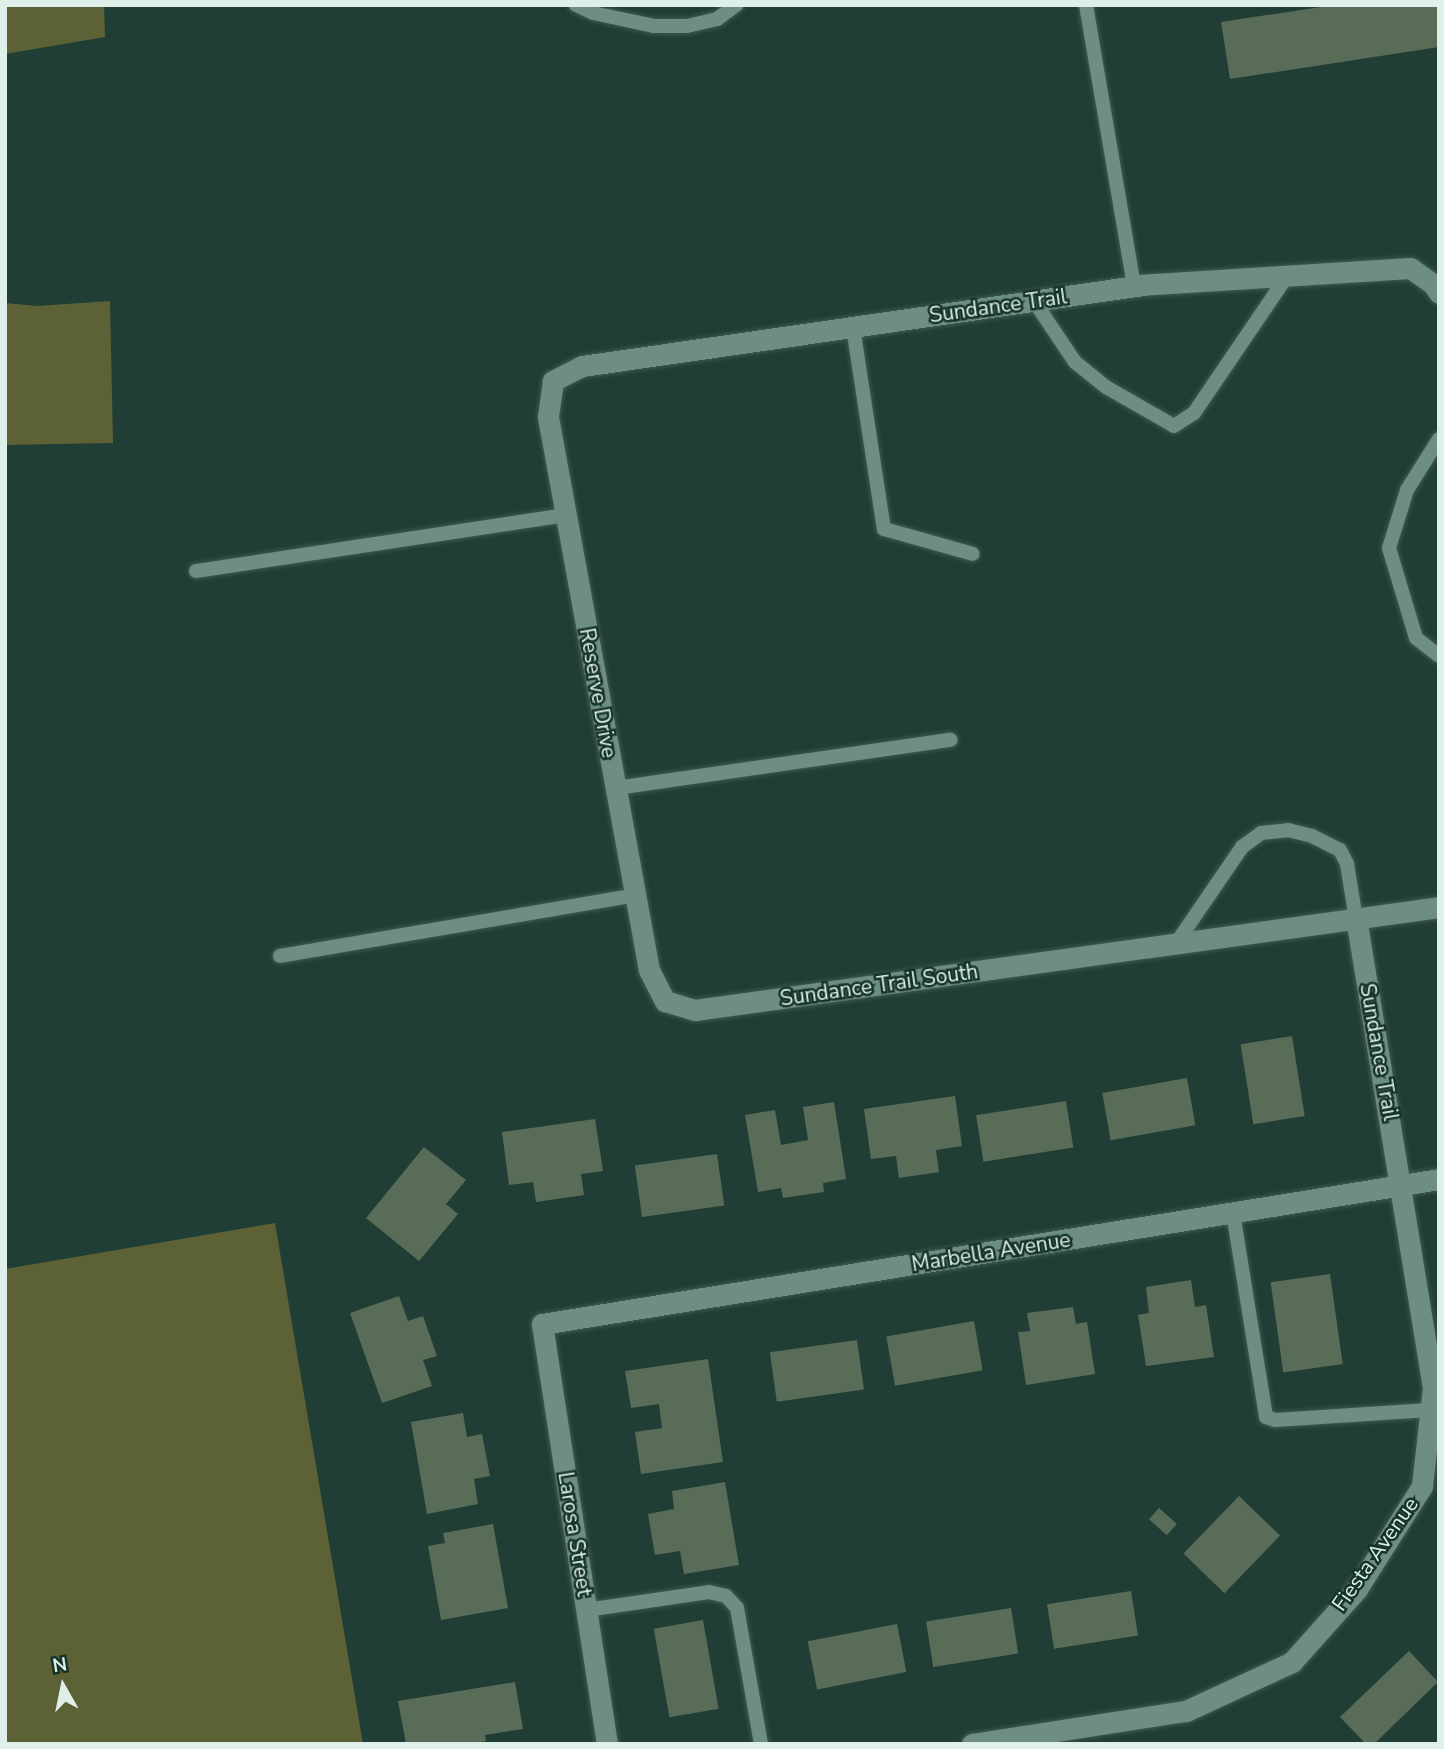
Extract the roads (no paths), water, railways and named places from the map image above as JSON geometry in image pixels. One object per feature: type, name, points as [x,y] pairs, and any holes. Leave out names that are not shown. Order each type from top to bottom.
[{"type":"street","name":"Sundance Trail","points":[[553,381],[582,366],[1134,287],[1410,268],[1439,293]]},
{"type":"street","name":"Reserve Drive","points":[[553,381],[548,417],[615,788],[649,970],[665,1001]]},
{"type":"street","points":[[1175,945],[1439,907]]},
{"type":"street","name":"Sundance Trail","points":[[1356,919],[1401,1186]]},
{"type":"street","name":"Sundance Trail South","points":[[665,1001],[695,1010],[1175,945]]},
{"type":"street","name":"Marbella Avenue","points":[[542,1324],[1439,1179]]},
{"type":"street","name":"Fiesta Avenue","points":[[972,1744],[1186,1711],[1292,1662],[1357,1589],[1422,1486],[1433,1388],[1401,1186]]},
{"type":"street","name":"Larosa Street","points":[[542,1324],[607,1744]]},
{"type":"lane","points":[[576,5],[593,13],[654,26],[687,26],[717,19],[736,5]]},
{"type":"lane","points":[[1086,5],[1134,287]]},
{"type":"lane","points":[[1034,301],[1075,362],[1106,387],[1174,425],[1194,413],[1287,276]]},
{"type":"lane","points":[[853,327],[884,529],[973,554]]},
{"type":"lane","points":[[1439,439],[1407,490],[1389,548],[1416,638],[1439,656]]},
{"type":"lane","points":[[196,571],[566,515]]},
{"type":"lane","points":[[615,788],[951,740]]},
{"type":"lane","points":[[1175,945],[1242,847],[1261,833],[1288,830],[1312,836],[1340,850],[1347,863],[1356,919]]},
{"type":"lane","points":[[280,956],[635,895]]},
{"type":"lane","points":[[1233,1213],[1266,1417],[1275,1420],[1430,1409]]},
{"type":"lane","points":[[586,1610],[709,1592],[726,1596],[737,1608],[761,1744]]}]
